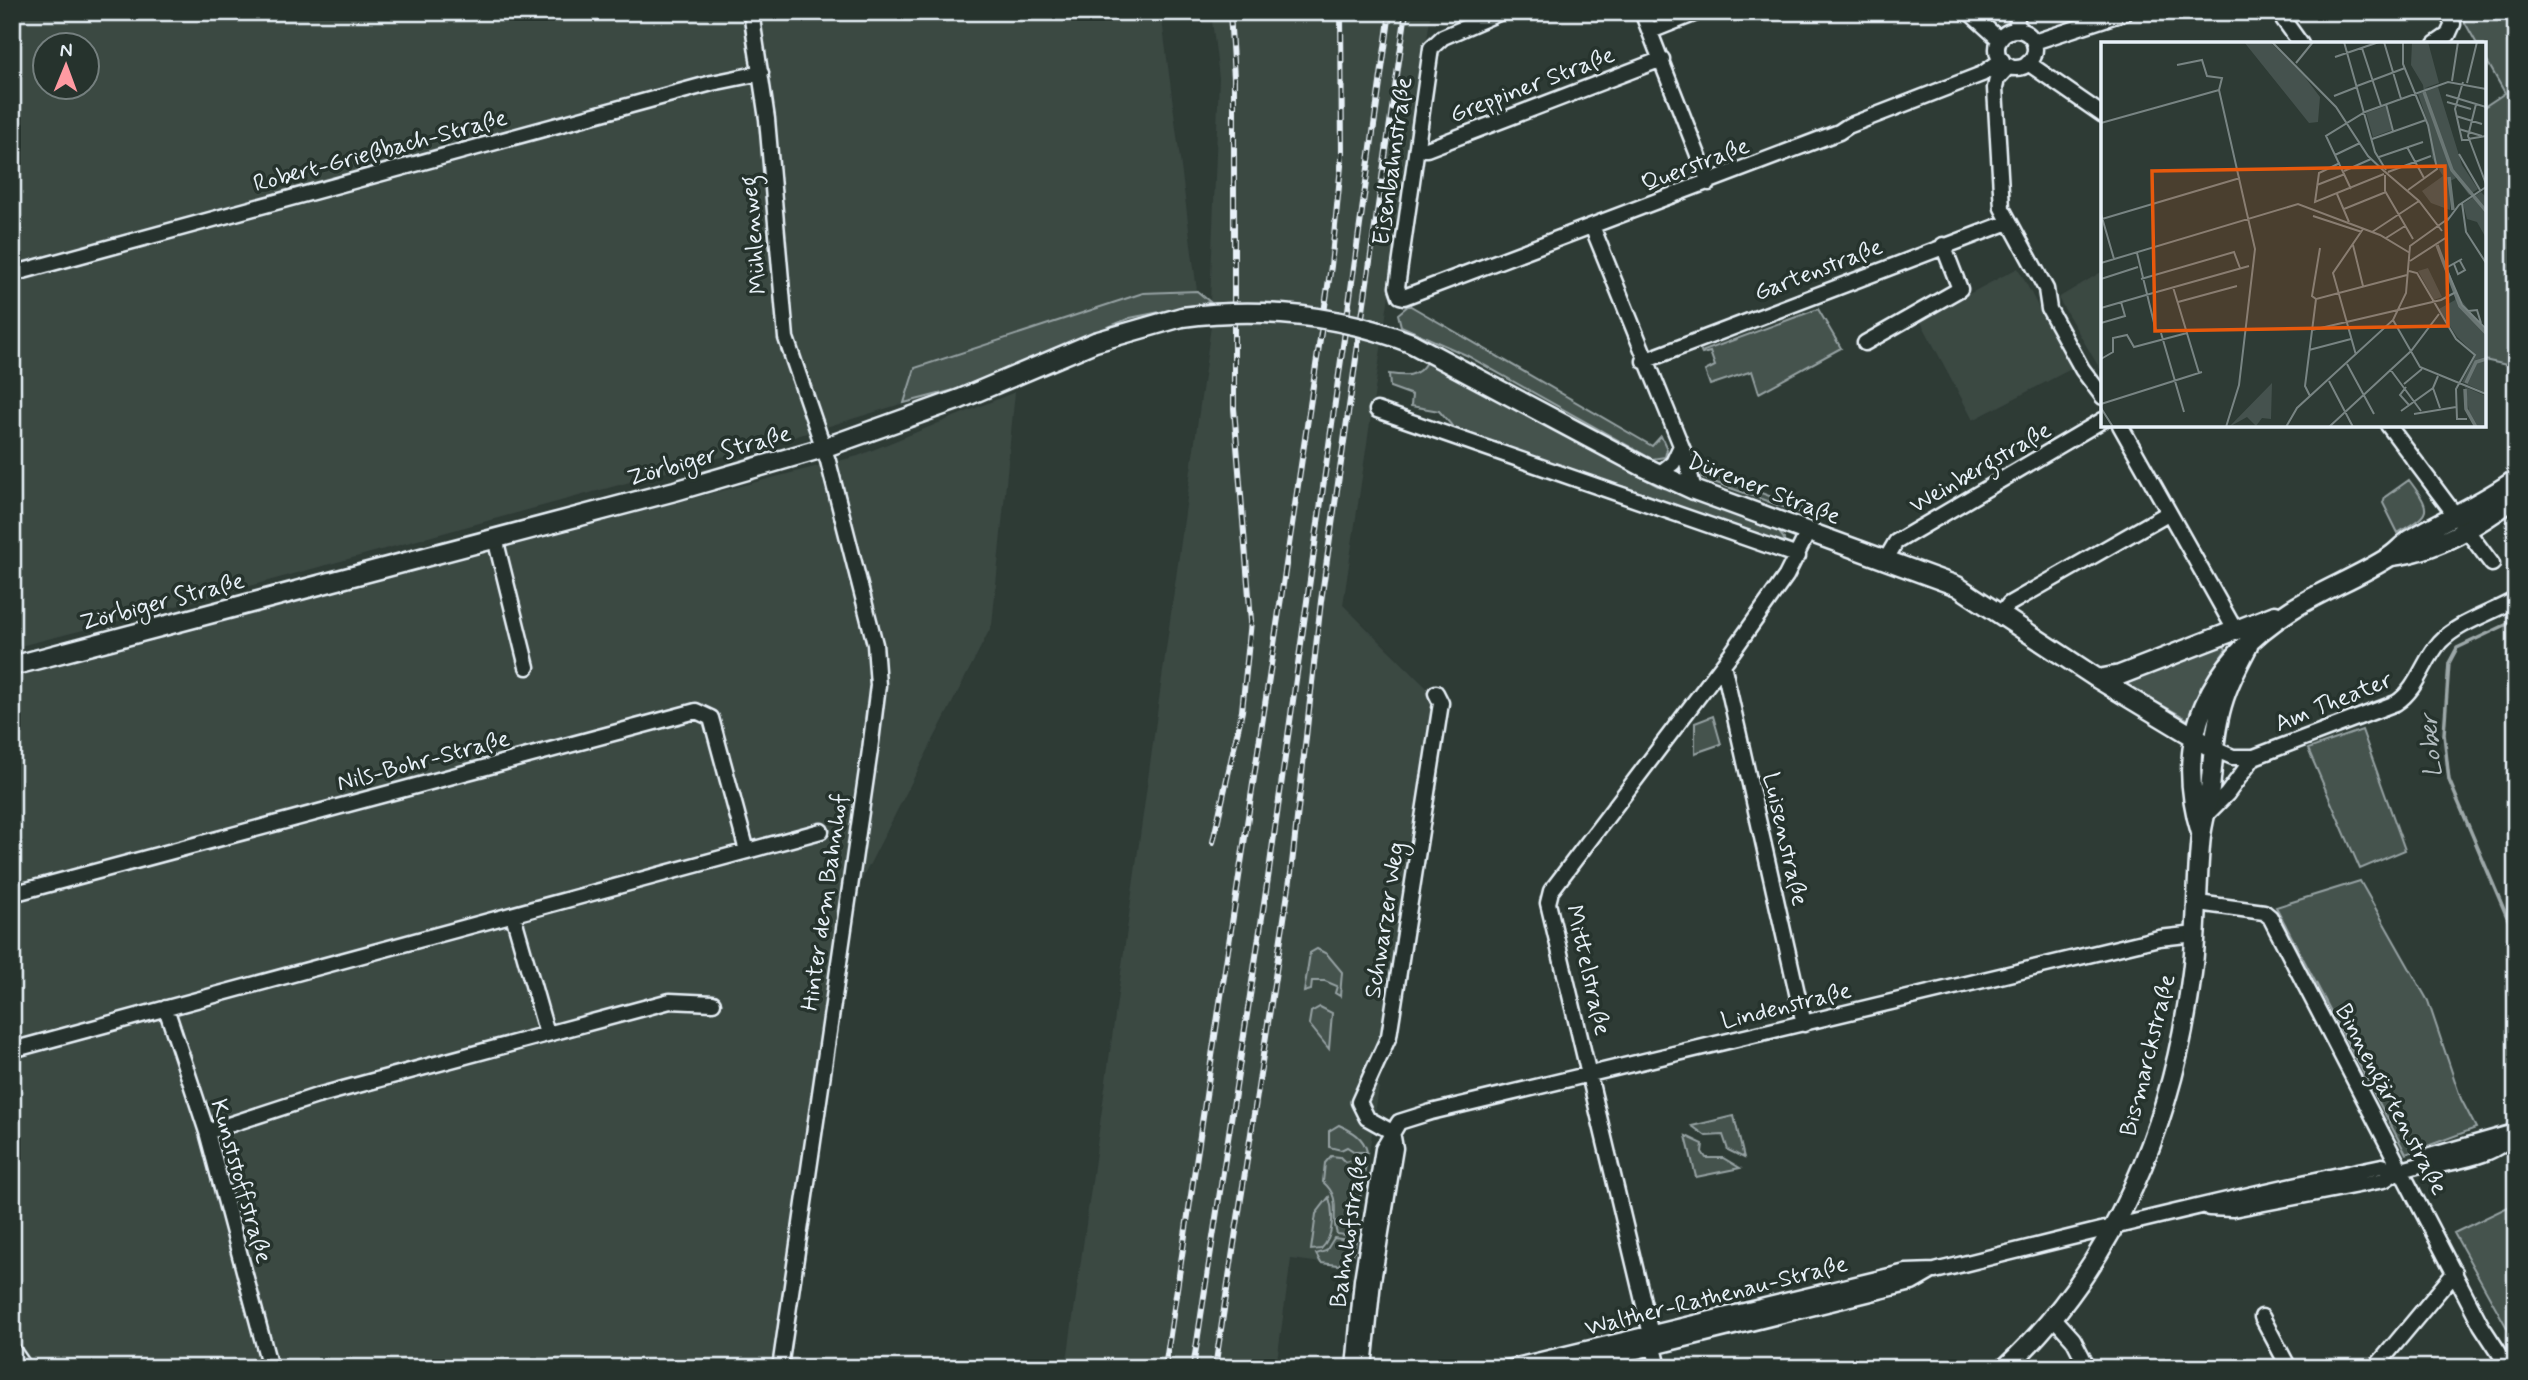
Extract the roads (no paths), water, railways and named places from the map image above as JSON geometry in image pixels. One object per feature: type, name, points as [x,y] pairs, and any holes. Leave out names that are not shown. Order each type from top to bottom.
[{"type":"main road","name":"Zörbiger Straße","points":[[12,666],[823,448],[960,399],[1095,342],[1182,317],[1252,311],[1299,314],[1347,322],[1412,343]]},
{"type":"main road","name":"Dürener Straße","points":[[1412,343],[1694,490],[1957,586],[2098,679],[2214,749]]},
{"type":"main road","points":[[2460,523],[2516,479]]},
{"type":"main road","points":[[2460,523],[2516,497]]},
{"type":"main road","name":"Bismarckstraße","points":[[2201,833],[2193,800],[2195,738],[2211,688],[2220,673],[2292,610],[2392,556],[2408,541],[2460,523]]},
{"type":"main road","points":[[2098,679],[2120,675],[2292,610]]},
{"type":"main road","name":"Bismarckstraße","points":[[2004,1368],[2054,1318],[2114,1227],[2141,1172],[2168,1092],[2184,1025],[2196,934],[2201,833],[2207,814],[2214,749],[2225,695],[2248,646]]},
{"type":"street","name":"Mühlenweg","points":[[751,12],[761,73],[786,338],[823,448]]},
{"type":"street","name":"Eisenbahnstraße","points":[[1400,296],[1397,287],[1431,48],[1443,37],[1501,12]]},
{"type":"street","points":[[1642,12],[1709,183]]},
{"type":"street","points":[[1651,31],[1699,12]]},
{"type":"street","points":[[1969,12],[2000,40]]},
{"type":"street","points":[[2016,12],[2018,30]]},
{"type":"street","points":[[2034,42],[2126,12]]},
{"type":"street","points":[[2278,12],[2300,42]]},
{"type":"street","points":[[2438,42],[2448,35],[2450,18]]},
{"type":"street","points":[[2018,30],[2028,34],[2034,42],[2034,55],[2028,63],[2017,67],[2006,63],[1998,50],[2000,40],[2006,33],[2018,30]]},
{"type":"street","name":"Greppiner Straße","points":[[1417,149],[1427,149],[1662,59]]},
{"type":"street","points":[[2006,63],[1994,88],[2002,208],[2046,289],[2049,309],[2082,369],[2101,394]]},
{"type":"street","name":"Querstraße","points":[[1400,296],[1408,297],[1709,183],[2006,63]]},
{"type":"street","points":[[2028,63],[2101,114]]},
{"type":"street","name":"Robert-Grießbach-Straße","points":[[12,274],[712,83],[761,73]]},
{"type":"street","name":"Gartenstraße","points":[[1644,360],[2009,222]]},
{"type":"street","points":[[1592,226],[1690,469],[1694,490]]},
{"type":"street","points":[[1865,343],[1960,289],[1943,246]]},
{"type":"street","points":[[1377,410],[1798,556]]},
{"type":"street","name":"Weinbergstraße","points":[[1886,559],[1896,542],[2101,421]]},
{"type":"street","points":[[2121,427],[2235,630]]},
{"type":"street","points":[[2389,427],[2492,564]]},
{"type":"street","name":"Hinter dem Bahnhof","points":[[780,1368],[878,685],[873,632],[823,448]]},
{"type":"street","points":[[1660,474],[1673,463],[1680,448]]},
{"type":"street","points":[[2001,613],[2009,604],[2168,513]]},
{"type":"street","name":"Mittelstraße","points":[[1659,1368],[1548,904],[1551,891],[1723,664],[1798,556],[1808,532]]},
{"type":"street","points":[[495,538],[527,667]]},
{"type":"street","name":"Am Theater","points":[[2214,749],[2233,757],[2254,757],[2396,703],[2408,695],[2440,643],[2456,631],[2516,599]]},
{"type":"street","name":"Luisenstraße","points":[[1723,664],[1804,1024]]},
{"type":"street","name":"Schwarzer Weg","points":[[1392,1132],[1367,1118],[1359,1102],[1389,1035],[1441,703],[1436,693]]},
{"type":"street","name":"Nils-Bohr-Straße","points":[[12,894],[696,711],[710,718],[747,851]]},
{"type":"street","name":"Am Theater","points":[[2207,814],[2254,757]]},
{"type":"street","points":[[12,1050],[821,831]]},
{"type":"street","name":"Binnengärtenstraße","points":[[2198,903],[2264,912],[2270,917],[2481,1325],[2509,1368]]},
{"type":"street","points":[[513,915],[547,1034]]},
{"type":"street","name":"Lindenstraße","points":[[1392,1132],[1399,1122],[1416,1116],[2159,938],[2196,934]]},
{"type":"street","points":[[207,1132],[327,1093],[670,1001],[713,1003]]},
{"type":"street","name":"Kunststoffstraße","points":[[166,1008],[207,1132],[270,1368]]},
{"type":"street","name":"Bahnhofstraße","points":[[1354,1368],[1370,1224],[1383,1149],[1392,1132]]},
{"type":"street","name":"Bahnhofstraße","points":[[1364,1368],[1373,1281],[1395,1148],[1392,1132]]},
{"type":"street","name":"Walther-Rathenau-Straße","points":[[1508,1368],[1652,1341],[1912,1283],[1935,1271],[2114,1227],[2204,1208],[2234,1209],[2384,1180],[2401,1170],[2424,1164],[2430,1167],[2478,1155],[2499,1145],[2514,1132]]},
{"type":"street","points":[[2375,1368],[2455,1272]]},
{"type":"street","points":[[2262,1317],[2289,1368]]},
{"type":"street","points":[[2054,1318],[2073,1339],[2088,1368]]},
{"type":"street","name":"Walther-Rathenau-Straße","points":[[1568,1368],[1652,1341]]},
{"type":"street","points":[[12,1349],[26,1368]]},
{"type":"waterway","name":"Lober","points":[[2516,620],[2457,648],[2449,663],[2444,734],[2449,780],[2516,938]]},
{"type":"railway","points":[[1213,842],[1242,711],[1251,621],[1234,408],[1234,78],[1230,12]]},
{"type":"railway","points":[[1165,1368],[1331,266],[1342,156],[1341,12]]},
{"type":"railway","points":[[1193,1368],[1268,878],[1390,12]]},
{"type":"railway","points":[[1215,1368],[1291,873],[1321,601],[1406,12]]}]
